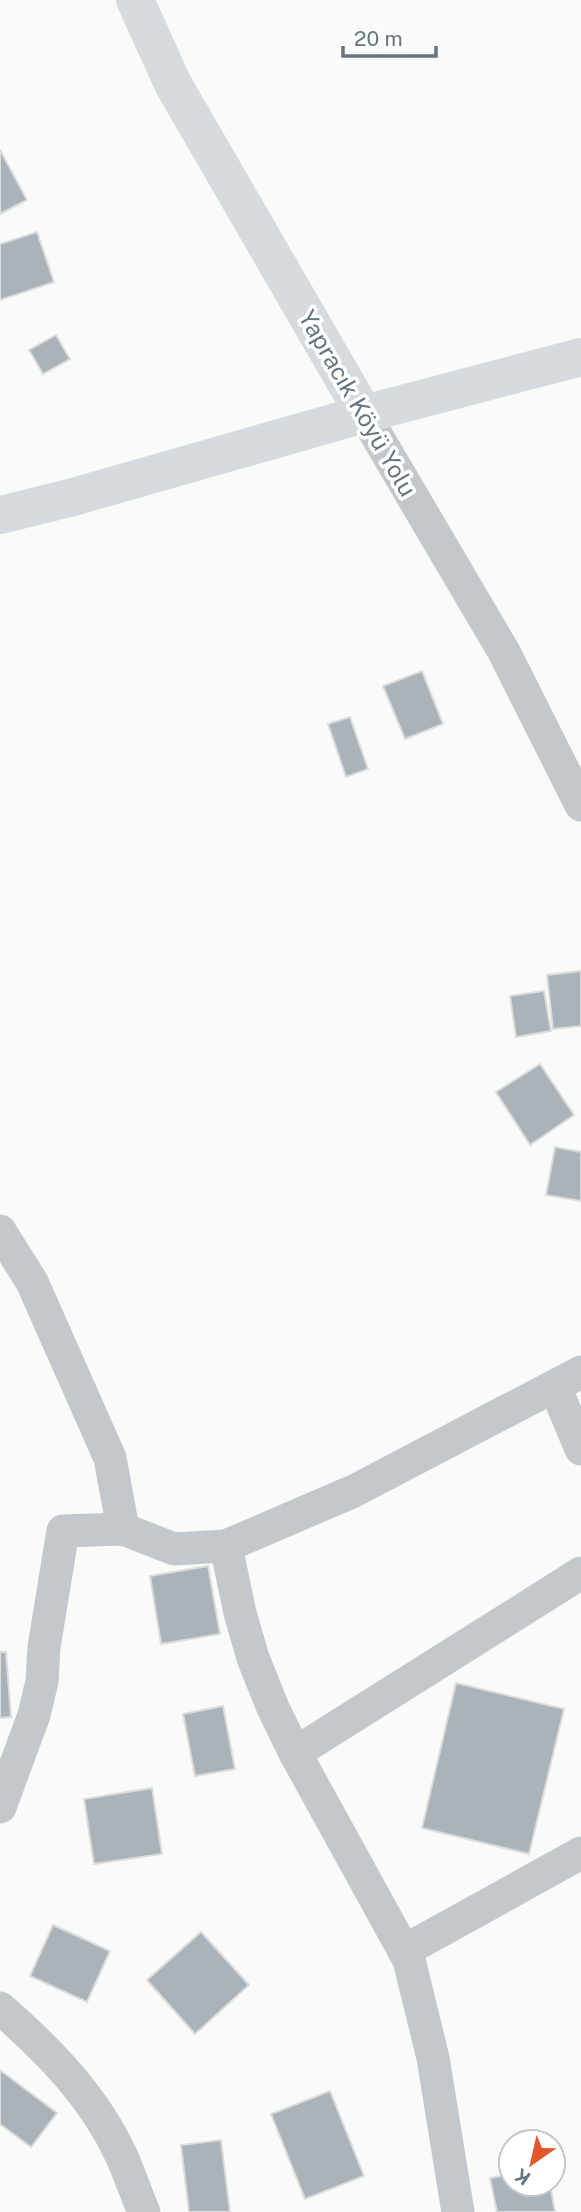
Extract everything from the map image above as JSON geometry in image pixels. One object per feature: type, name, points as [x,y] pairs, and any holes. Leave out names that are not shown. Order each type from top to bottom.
[{"type":"main road","name":"Yapracık Köyü Yolu","points":[[135,0],[173,84],[364,414]]},
{"type":"main road","points":[[0,515],[581,357]]},
{"type":"street","name":"Yapracık Köyü Yolu","points":[[364,414],[504,652],[581,805]]},
{"type":"street","points":[[0,1231],[32,1282],[110,1458],[123,1530]]},
{"type":"street","points":[[3,1791],[34,1715],[42,1681],[44,1647],[63,1531],[123,1530],[174,1549],[226,1546],[354,1490],[568,1380],[581,1449]]},
{"type":"street","points":[[226,1546],[253,1658],[273,1708],[409,1960],[433,2058],[458,2212]]},
{"type":"street","points":[[295,1753],[581,1573]]},
{"type":"street","points":[[404,1951],[581,1853]]},
{"type":"street","points":[[0,2008],[48,2050],[102,2119],[122,2158],[144,2212]]},
{"type":"building","points":[[0,150],[27,200],[0,214]]},
{"type":"building","points":[[37,232],[54,282],[0,300],[0,244]]},
{"type":"building","points":[[56,335],[70,359],[43,374],[29,350]]},
{"type":"building","points":[[422,671],[443,724],[405,739],[383,686]]},
{"type":"building","points":[[350,717],[368,769],[346,777],[328,724]]},
{"type":"building","points":[[581,971],[581,1026],[553,1029],[547,975]]},
{"type":"building","points":[[544,991],[551,1031],[516,1037],[510,996]]},
{"type":"building","points":[[540,1064],[574,1115],[530,1145],[496,1092]]},
{"type":"building","points":[[555,1147],[581,1152],[581,1201],[546,1195]]},
{"type":"building","points":[[208,1566],[220,1634],[161,1644],[150,1576]]},
{"type":"building","points":[[0,1652],[6,1652],[11,1717],[0,1718]]},
{"type":"building","points":[[456,1683],[564,1709],[529,1854],[422,1828]]},
{"type":"building","points":[[223,1706],[235,1769],[195,1776],[183,1714]]},
{"type":"building","points":[[152,1788],[162,1854],[94,1864],[84,1799]]},
{"type":"building","points":[[53,1925],[110,1951],[87,2002],[30,1976]]},
{"type":"building","points":[[201,1932],[249,1985],[195,2034],[147,1980]]},
{"type":"building","points":[[0,2070],[57,2113],[31,2147],[0,2124]]},
{"type":"building","points":[[330,2091],[364,2176],[305,2199],[271,2114]]},
{"type":"building","points":[[221,2140],[230,2212],[189,2212],[181,2145]]},
{"type":"building","points":[[497,2177],[497,2198],[552,2198],[555,2212],[497,2212],[490,2178]]}]
